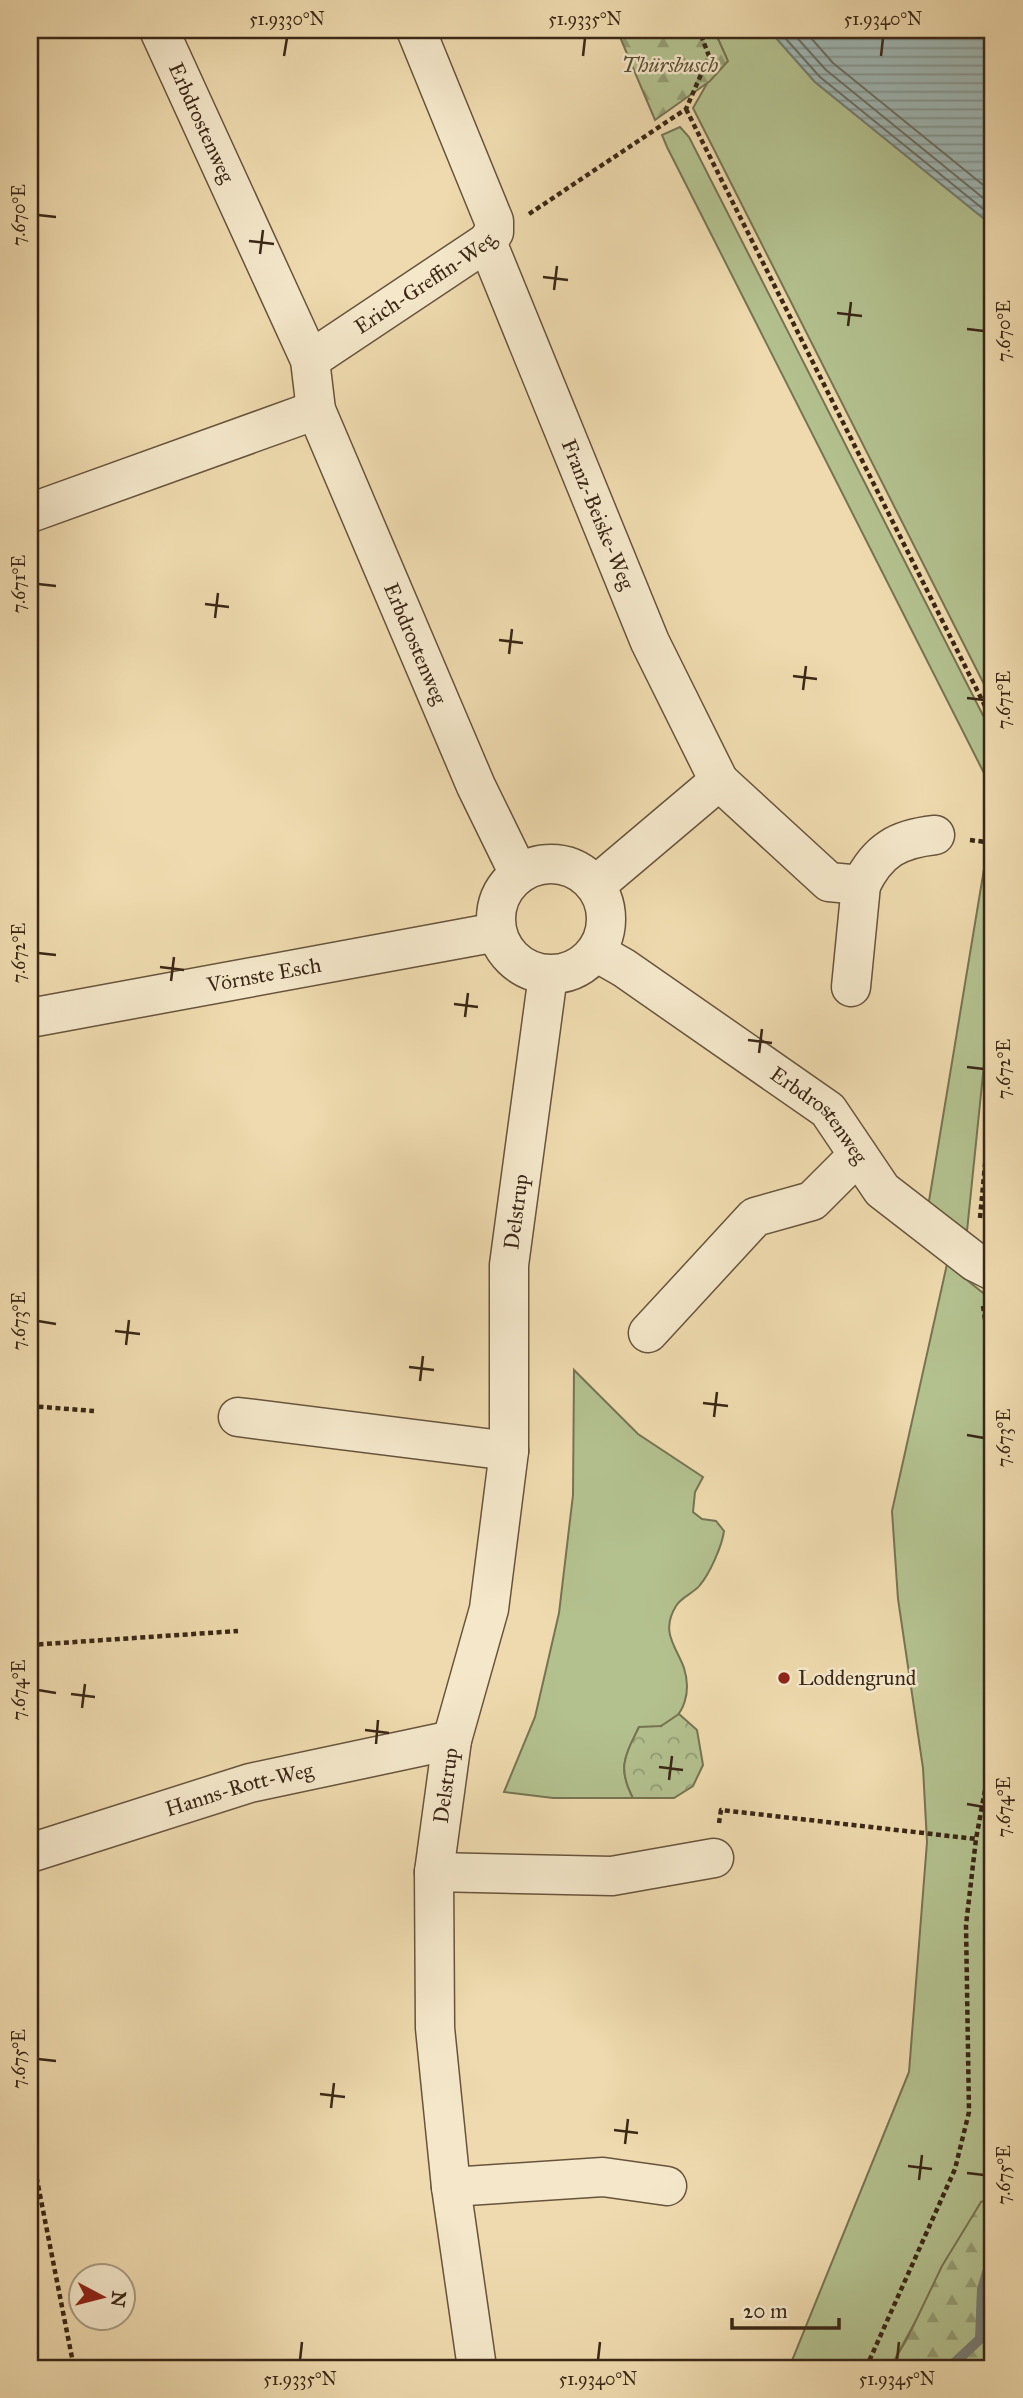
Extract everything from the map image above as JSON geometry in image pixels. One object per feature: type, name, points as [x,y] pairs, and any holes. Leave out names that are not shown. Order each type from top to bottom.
[{"type":"street","name":"Erbdrostenweg","points":[[159,30],[310,360],[316,410],[476,786],[519,874]]},
{"type":"street","name":"Erich-Greffin-Weg","points":[[310,360],[491,237],[495,221],[416,30]]},
{"type":"street","name":"Franz-Beiske-Weg","points":[[491,237],[650,642],[719,781],[829,882],[861,885]]},
{"type":"street","points":[[30,513],[316,410]]},
{"type":"street","points":[[596,885],[719,781]]},
{"type":"street","points":[[851,987],[861,885],[871,866],[888,849],[909,838],[952,837]]},
{"type":"street","points":[[559,864],[579,871],[596,885],[606,907],[606,930],[596,952],[575,970],[548,975],[525,969],[507,953],[497,932],[496,910],[504,890],[519,874],[538,865],[559,864]]},
{"type":"street","name":"Vörnste Esch","points":[[30,1018],[497,932]]},
{"type":"street","name":"Erbdrostenweg","points":[[596,952],[624,968],[828,1110],[882,1190],[984,1266]]},
{"type":"street","name":"Delstrup","points":[[477,2368],[451,2187],[435,2028],[434,1872],[452,1741],[489,1609],[509,1451],[509,1265],[548,975]]},
{"type":"street","points":[[648,1333],[755,1217],[812,1201],[858,1155]]},
{"type":"street","points":[[238,1417],[509,1451]]},
{"type":"street","name":"Hanns-Rott-Weg","points":[[30,1853],[250,1783],[452,1741]]},
{"type":"street","points":[[434,1872],[612,1876],[714,1858]]},
{"type":"street","points":[[451,2187],[604,2177],[667,2186]]},
{"type":"path","points":[[491,237],[521,220],[685,109],[709,56],[699,30]]},
{"type":"path","points":[[685,109],[993,722]]},
{"type":"path","points":[[952,837],[993,843]]},
{"type":"path","points":[[993,1080],[984,1266],[993,1371]]},
{"type":"path","points":[[30,1406],[94,1411]]},
{"type":"path","points":[[30,1645],[238,1631]]},
{"type":"path","points":[[866,2368],[955,2169],[969,2112],[966,1925],[976,1839],[993,1747]]},
{"type":"path","points":[[714,1858],[721,1810],[976,1839]]},
{"type":"path","points":[[30,2144],[75,2368]]},
{"type":"green space","name":"Thürsbusch","points":[[617,30],[714,30],[728,61],[710,81],[655,120]]},
{"type":"green space","points":[[714,30],[769,30],[815,82],[993,226],[993,702],[693,108],[709,80],[727,59]]},
{"type":"green space","points":[[680,127],[689,137],[993,735],[993,836],[986,836],[988,781],[667,147],[662,135]]},
{"type":"green space","points":[[985,853],[993,856],[993,976],[967,1231],[928,1207]]},
{"type":"green space","points":[[947,1264],[993,1301],[993,2198],[981,2202],[890,2368],[789,2368],[909,2072],[927,1842],[923,1768],[898,1599],[892,1511]]},
{"type":"green space","points":[[574,1370],[638,1434],[703,1477],[695,1492],[693,1512],[702,1519],[716,1521],[724,1531],[718,1552],[704,1580],[678,1603],[671,1615],[669,1631],[684,1668],[686,1694],[681,1710],[669,1722],[658,1727],[639,1727],[630,1746],[624,1770],[633,1798],[553,1798],[504,1792],[535,1717],[559,1613],[573,1495]]},
{"type":"green space","points":[[679,1714],[697,1730],[703,1765],[693,1786],[674,1798],[633,1798],[624,1770],[630,1746],[639,1727],[661,1726]]},
{"type":"green space","points":[[993,2198],[993,2368],[890,2368],[942,2266],[981,2202]]},
{"type":"water","points":[[769,30],[993,30],[993,226],[815,82]]},
{"type":"waterway","points":[[949,2368],[980,2339],[982,2289],[993,2253]]},
{"type":"place","name":"Loddengrund","points":[[784,1678]]}]
